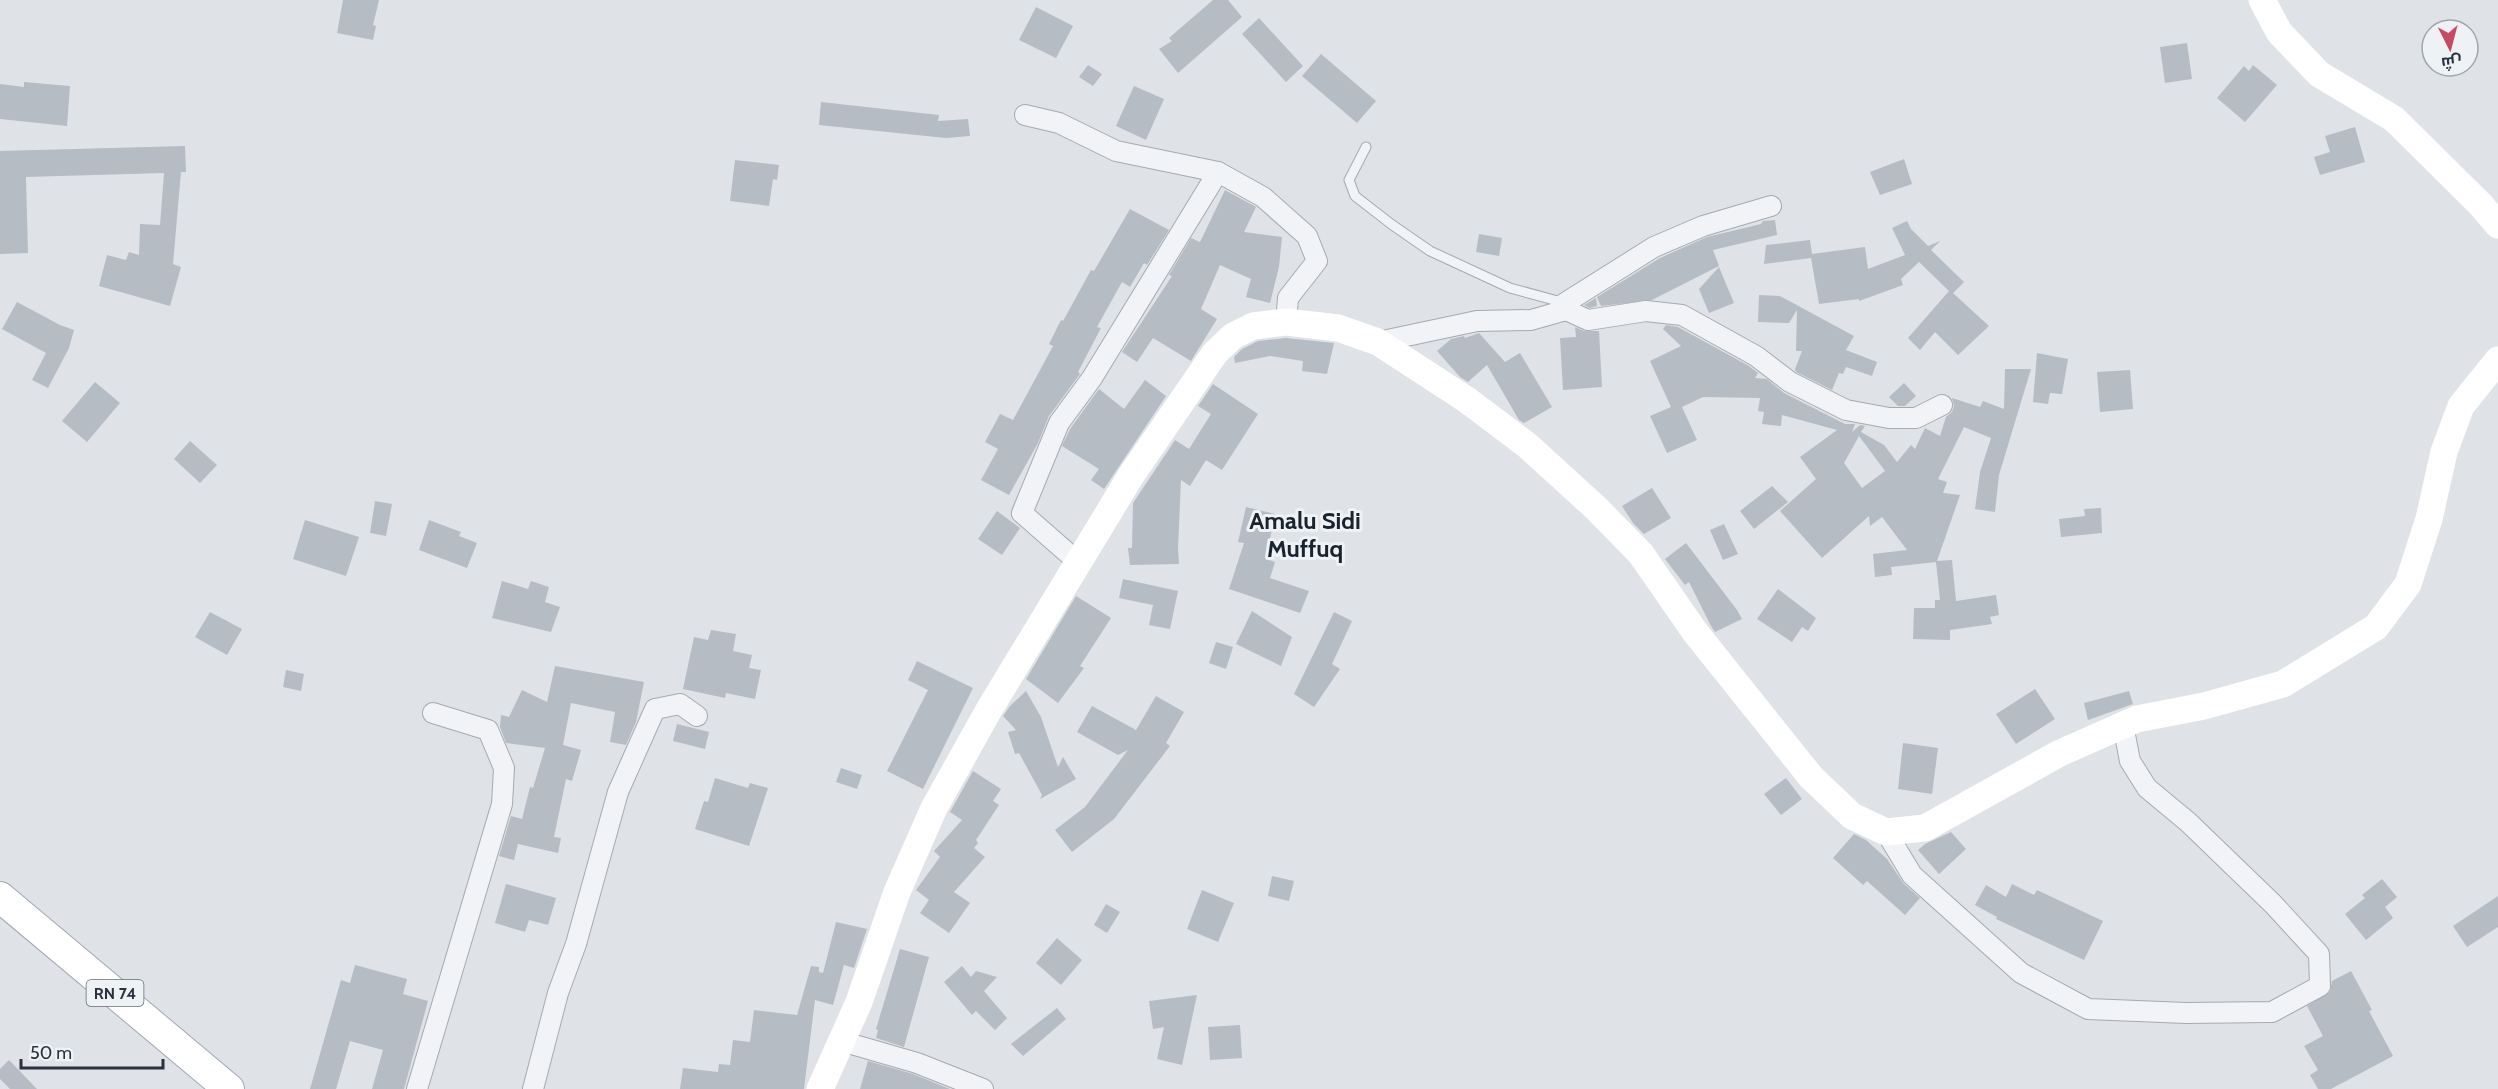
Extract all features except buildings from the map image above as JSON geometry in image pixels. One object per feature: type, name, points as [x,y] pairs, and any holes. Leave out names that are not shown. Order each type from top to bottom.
[{"type":"main road","name":"RN 74","points":[[0,897],[229,1089]]},
{"type":"street","points":[[2262,0],[2279,32],[2319,74],[2394,119],[2480,204],[2498,225]]},
{"type":"street","points":[[1025,115],[1059,123],[1116,151],[1218,171],[1263,197],[1306,236],[1317,261],[1288,298],[1286,322]]},
{"type":"street","points":[[1079,563],[1022,513],[1059,423],[1092,378],[1218,171]]},
{"type":"street","points":[[1378,342],[1477,321],[1531,320],[1565,306],[1654,247],[1704,226],[1771,206]]},
{"type":"street","points":[[1565,306],[1587,320],[1646,311],[1682,315],[1756,356],[1790,382],[1846,410],[1889,418],[1916,418],[1942,405]]},
{"type":"street","points":[[820,1089],[859,1002],[897,892],[934,808],[990,708],[1132,474],[1215,353],[1233,336],[1253,326],[1286,322],[1338,328],[1378,342],[1467,400],[1528,446],[1597,509],[1641,554],[1695,632],[1811,777],[1852,816],[1886,832],[1925,828],[2061,753],[2137,719],[2204,706],[2283,684],[2376,627],[2408,584],[2429,519],[2444,452],[2461,406],[2498,360]]},
{"type":"street","points":[[533,1089],[558,993],[576,944],[618,792],[631,762],[655,709],[680,704],[697,716]]},
{"type":"street","points":[[417,1089],[502,804],[504,768],[488,730],[433,713]]},
{"type":"street","points":[[1886,832],[1912,875],[2021,973],[2088,1008],[2186,1013],[2272,1012],[2320,986],[2319,954],[2264,896],[2188,822],[2147,788],[2130,761],[2123,725]]},
{"type":"street","points":[[841,1041],[917,1063],[983,1089]]},
{"type":"lane","points":[[1366,147],[1349,180],[1355,196],[1391,225],[1430,251],[1500,283],[1565,306]]},
{"type":"district","name":"Amalu Sidi Muffuq","points":[[1305,535]]}]
